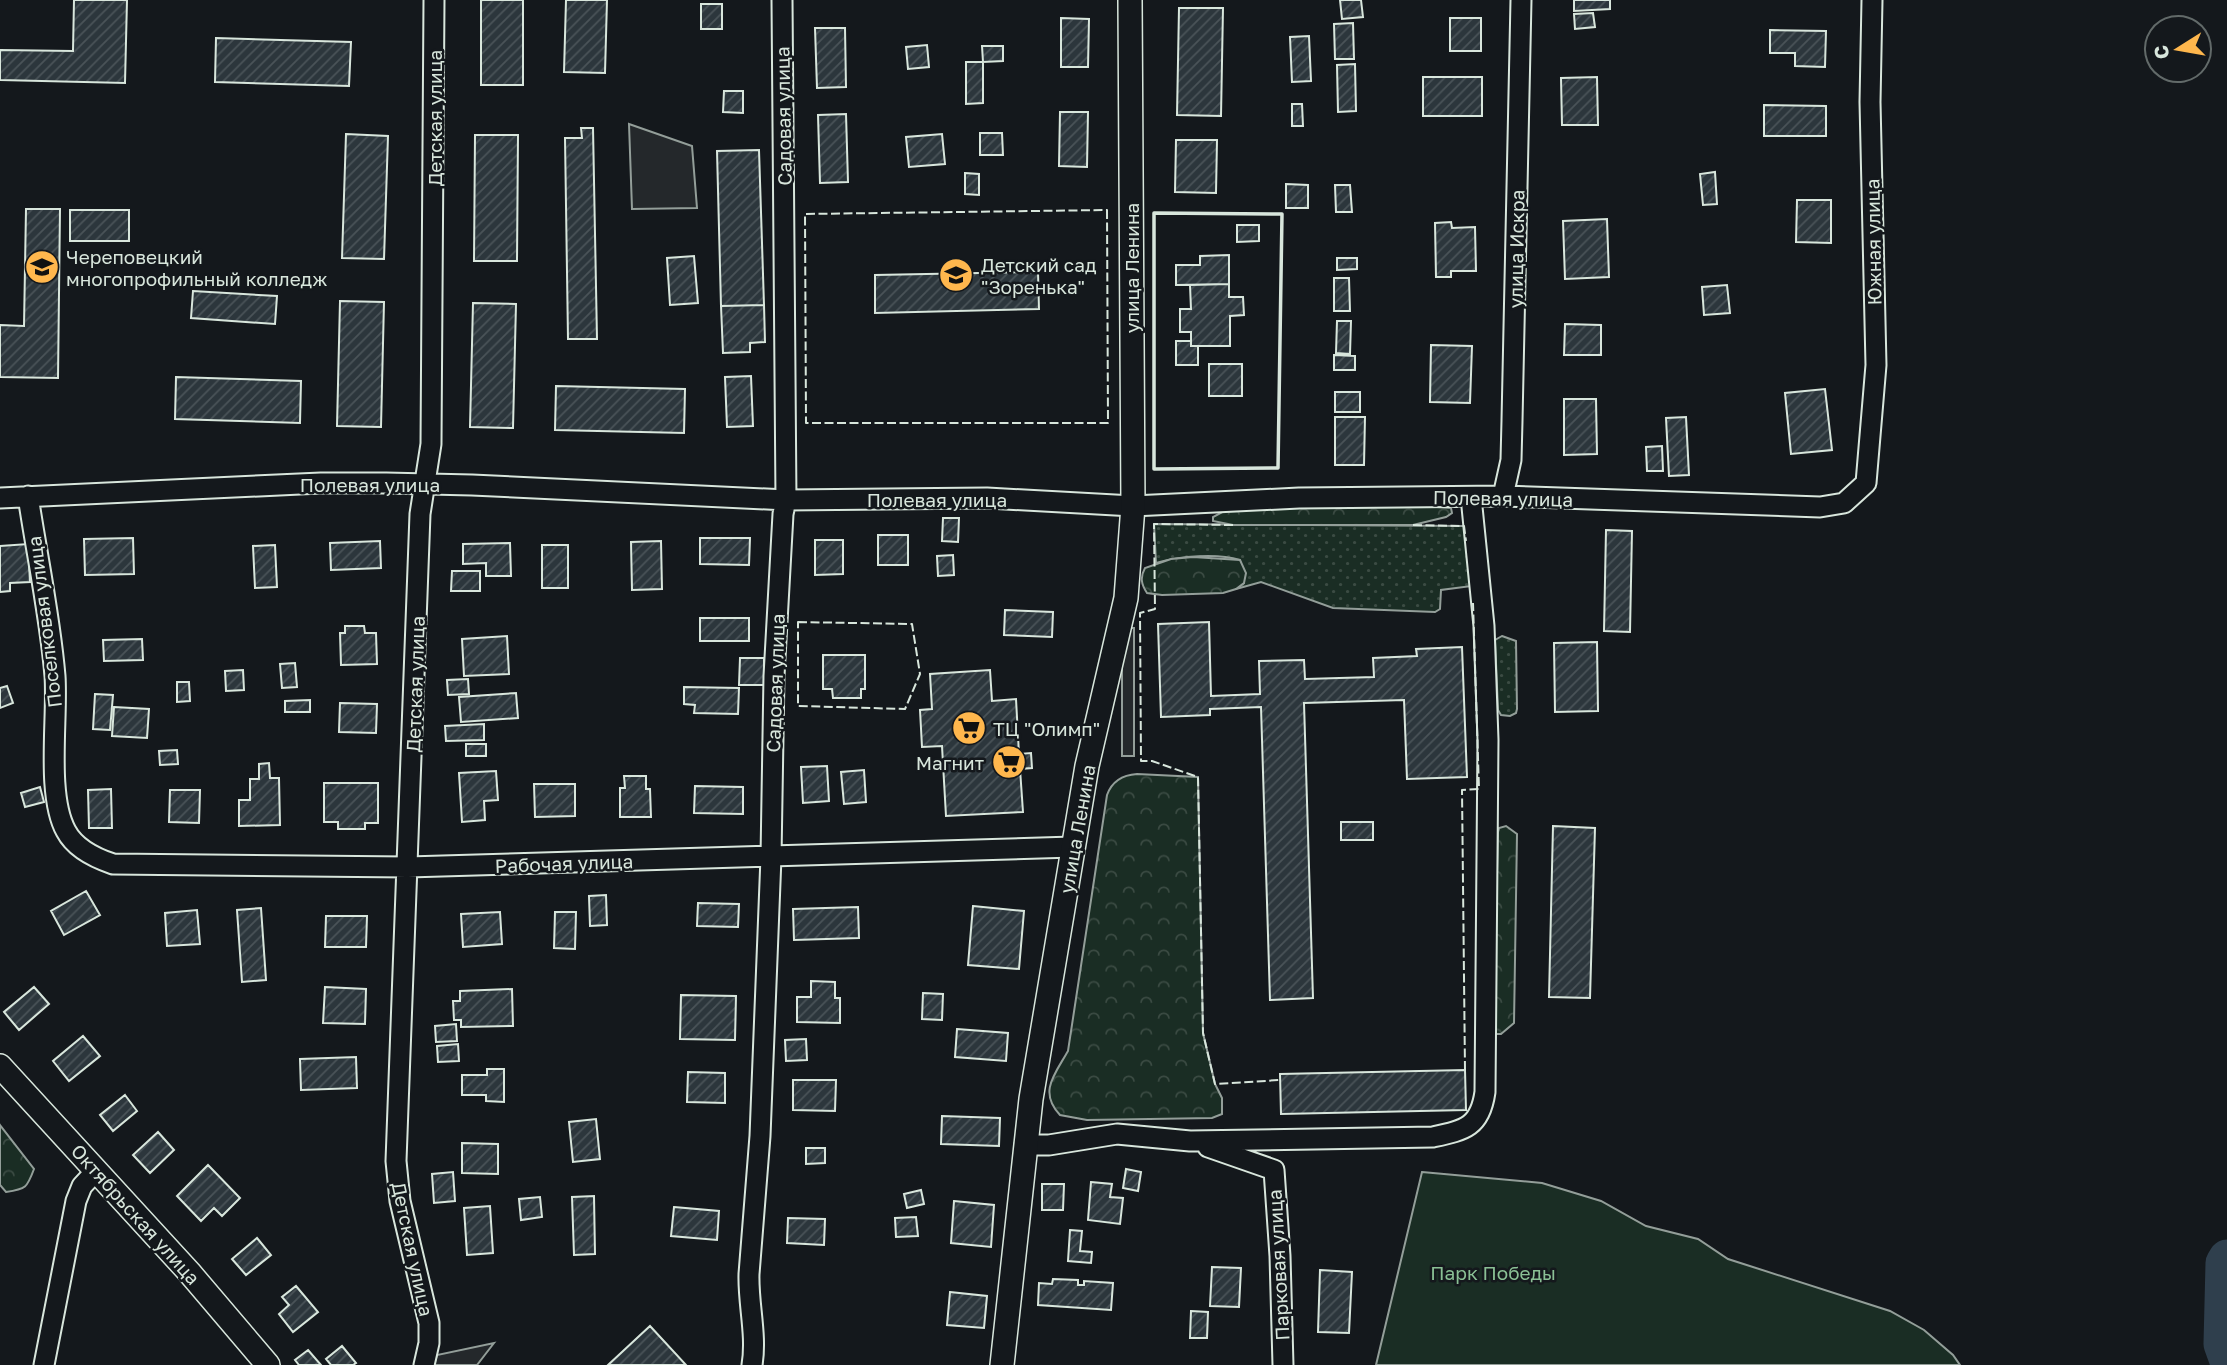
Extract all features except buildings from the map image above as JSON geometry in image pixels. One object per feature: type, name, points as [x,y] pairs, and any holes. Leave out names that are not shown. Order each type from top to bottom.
[{"type":"street","name":"Детская улица","points":[[424,1365],[429,1343],[429,1323],[400,1201],[396,1161],[420,514],[431,444],[434,0]]},
{"type":"street","name":"Садовая улица","points":[[752,1365],[755,1347],[749,1273],[760,1136],[771,857],[774,676],[786,500],[782,0]]},
{"type":"street","name":"улица Ленина","points":[[1002,1365],[1025,1145],[1073,847],[1087,766],[1126,598],[1133,506],[1130,0]]},
{"type":"street","name":"улица Искра","points":[[1503,496],[1511,460],[1513,421],[1521,0]]},
{"type":"street","name":"Южная улица","points":[[1866,483],[1876,365],[1870,102],[1872,0]]},
{"type":"street","name":"Полевая улица","points":[[0,498],[321,483],[424,484],[786,500],[987,498],[1133,506],[1299,498],[1503,496],[1820,507],[1844,503],[1866,483]]},
{"type":"street","name":"Поселковая улица","points":[[29,496],[55,678],[58,810],[66,832]]},
{"type":"street","points":[[1025,1145],[1049,1145],[1117,1134],[1190,1141],[1433,1137],[1458,1132],[1476,1120],[1483,1104],[1488,820],[1485,626],[1471,497]]},
{"type":"street","name":"Рабочая улица","points":[[66,832],[94,858],[113,864],[408,867],[1073,847]]},
{"type":"street","name":"Октябрьская улица","points":[[0,1066],[189,1272],[268,1365]]},
{"type":"street","name":"Парковая улица","points":[[1190,1141],[1274,1170],[1283,1365]]},
{"type":"street","points":[[44,1365],[76,1201],[82,1186],[96,1171]]},
{"type":"green space","points":[[1244,506],[1423,506],[1451,508],[1452,513],[1413,525],[1233,525],[1213,521],[1213,517],[1226,510]]},
{"type":"green space","points":[[1154,524],[1464,526],[1472,586],[1441,590],[1440,609],[1435,612],[1333,608],[1261,582],[1236,589],[1244,583],[1240,560],[1198,556],[1156,563]]},
{"type":"green space","points":[[1193,557],[1240,560],[1246,573],[1244,583],[1223,593],[1147,593],[1142,580],[1145,568],[1171,559]]},
{"type":"green space","points":[[1502,636],[1516,641],[1517,709],[1516,713],[1510,716],[1501,715],[1498,710],[1495,640]]},
{"type":"green space","points":[[1137,774],[1198,777],[1203,1033],[1215,1084],[1222,1098],[1222,1114],[1212,1118],[1087,1120],[1060,1115],[1050,1099],[1049,1091],[1054,1075],[1068,1051],[1107,795],[1119,780]]},
{"type":"green space","points":[[1506,826],[1517,834],[1514,1023],[1501,1034],[1493,1034],[1498,832],[1499,828]]},
{"type":"green space","points":[[0,1125],[34,1169],[25,1186],[18,1190],[6,1192],[0,1185]]},
{"type":"green space","name":"Парк Победы","points":[[1422,1172],[1542,1183],[1601,1201],[1646,1226],[1698,1239],[1728,1259],[1890,1311],[1924,1330],[1953,1355],[1960,1365],[1376,1365]]},
{"type":"shaded area","points":[[629,124],[692,146],[697,208],[632,209]]},
{"type":"shaded area","points":[[1122,628],[1134,628],[1134,756],[1122,756]]},
{"type":"shaded area","points":[[494,1343],[477,1365],[434,1365],[437,1355]]},
{"type":"waterway","points":[[2227,1258],[2224,1263],[2222,1344],[2227,1358]]},
{"type":"fence","points":[[1107,210],[1108,423],[806,423],[805,214],[1107,210]]},
{"type":"fence","points":[[1233,525],[1154,524],[1155,609],[1140,613],[1141,761],[1152,761],[1198,777],[1203,1033],[1215,1084],[1280,1080]]},
{"type":"fence","points":[[1413,525],[1464,526],[1466,541]]},
{"type":"fence","points":[[1465,1070],[1462,790],[1479,789],[1473,603]]},
{"type":"fence","points":[[798,622],[912,624],[920,674],[905,709],[798,706],[798,622]]},
{"type":"wall","points":[[1154,213],[1282,214],[1278,468],[1154,469],[1154,213]]},
{"type":"place","name":"Череповецкий многопрофильный колледж","points":[[42,267]]},
{"type":"place","name":"Детский сад \"Зоренька\"","points":[[956,275]]},
{"type":"place","name":"ТЦ \"Олимп\"","points":[[969,728]]},
{"type":"place","name":"Магнит","points":[[1009,762]]}]
